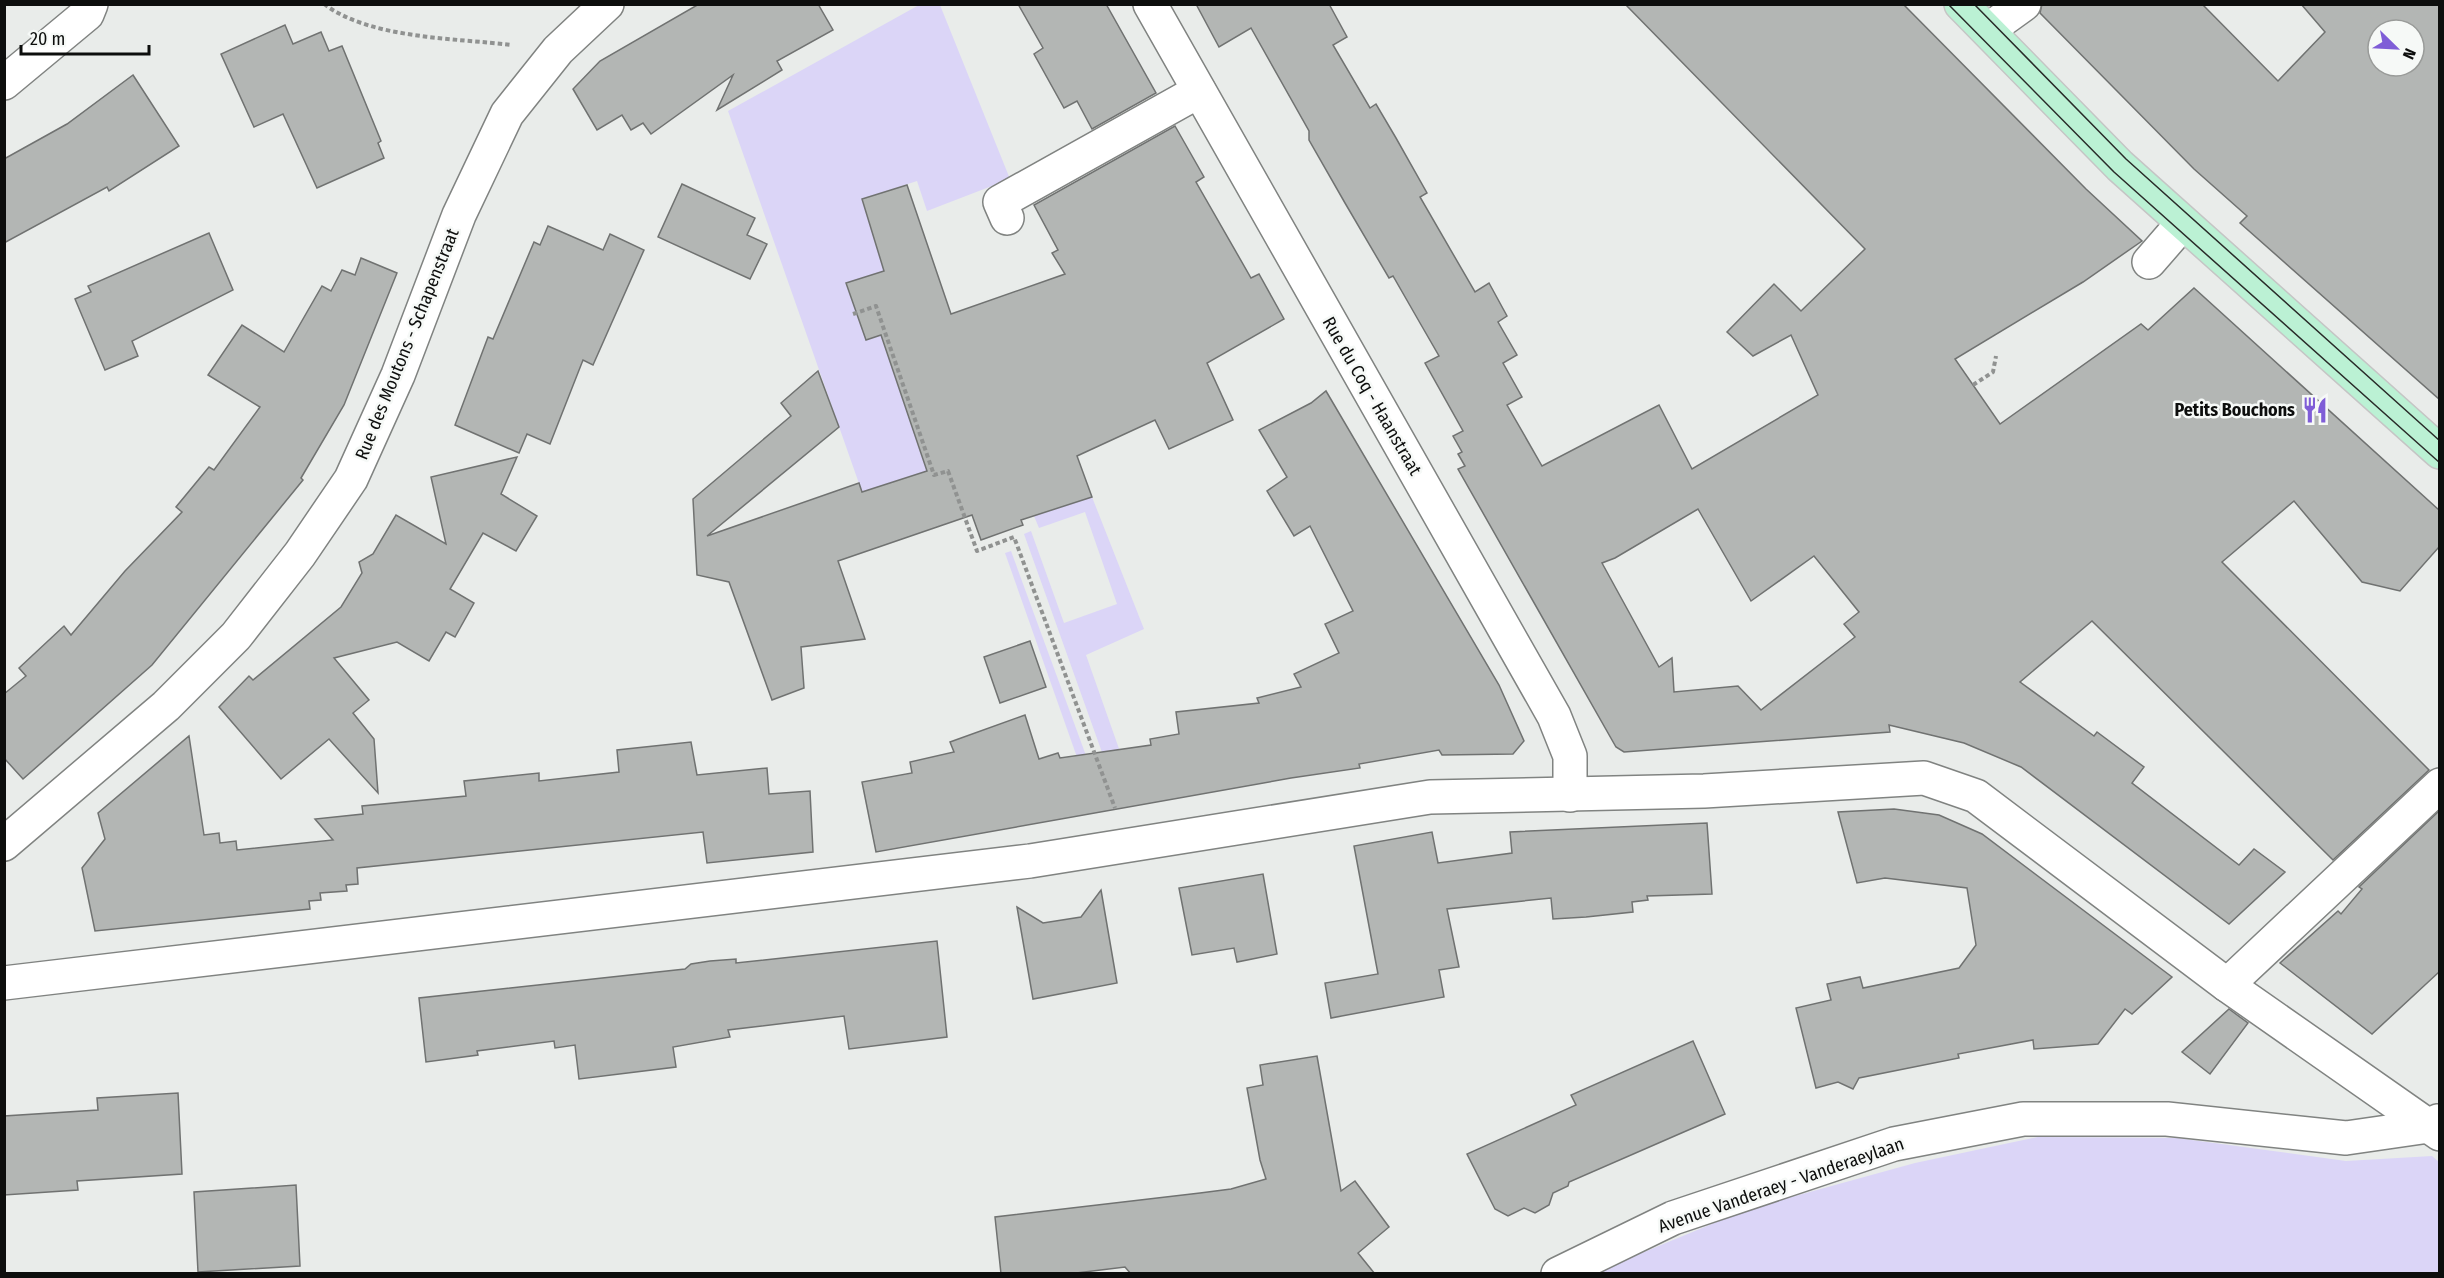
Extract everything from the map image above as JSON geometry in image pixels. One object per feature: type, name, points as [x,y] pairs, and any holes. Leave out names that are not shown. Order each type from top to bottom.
[{"type":"main road","points":[[1961,4],[2120,166],[2439,452]]},
{"type":"street","points":[[4,83],[87,14],[91,4]]},
{"type":"street","name":"Rue des Moutons - Schapenstraat","points":[[4,844],[166,706],[236,636],[300,554],[351,479],[398,375],[459,215],[507,114],[558,50],[607,4]]},
{"type":"street","name":"Rue du Coq - Haanstraat","points":[[1150,4],[1554,716],[1570,756],[1570,795]]},
{"type":"street","points":[[1988,30],[2024,4]]},
{"type":"street","points":[[1007,218],[1000,202],[1199,91]]},
{"type":"street","points":[[2149,262],[2182,224]]},
{"type":"street","points":[[4,982],[1030,861],[1430,797],[1704,791],[1924,778],[1976,796],[2227,985],[2436,1126]]},
{"type":"street","points":[[2227,985],[2439,785]]},
{"type":"street","name":"Avenue Vanderaey - Vanderaeylaan","points":[[1558,1274],[1673,1218],[1872,1151],[1894,1144],[2023,1119],[2167,1119],[2346,1138],[2436,1126]]},
{"type":"path","points":[[324,4],[338,15],[374,29],[506,44]]},
{"type":"path","points":[[853,314],[876,306],[934,476],[948,471],[976,551],[1014,537],[1118,817]]},
{"type":"path","points":[[1973,385],[1993,372],[1996,356]]},
{"type":"shaded area","points":[[919,5],[940,5],[1010,179],[927,211],[917,181],[862,199],[889,269],[846,284],[866,340],[881,335],[927,471],[862,492],[728,111]]},
{"type":"shaded area","points":[[1092,497],[1144,629],[1086,655],[1130,780],[1114,786],[1024,534],[1031,531],[1064,623],[1117,604],[1085,512],[1039,528],[1034,516]]},
{"type":"shaded area","points":[[1011,551],[1099,791],[1090,794],[1005,553]]},
{"type":"shaded area","points":[[2038,1137],[2177,1138],[2346,1161],[2432,1156],[2439,1162],[2439,1273],[1591,1274],[1748,1209],[1915,1163]]},
{"type":"building","points":[[699,4],[818,4],[833,30],[777,61],[782,70],[717,110],[733,75],[651,134],[643,123],[631,130],[622,115],[597,130],[573,89],[600,61]]},
{"type":"building","points":[[1018,4],[1106,4],[1156,93],[1092,129],[1077,101],[1064,108],[1034,54],[1043,48]]},
{"type":"building","points":[[1196,4],[1329,4],[1347,37],[1333,45],[1370,108],[1376,104],[1396,138],[1427,193],[1420,197],[1475,292],[1489,283],[1507,316],[1498,322],[1517,355],[1503,363],[1522,397],[1507,405],[1542,466],[1659,405],[1692,469],[1818,395],[1791,335],[1753,356],[1727,332],[1774,284],[1801,311],[1865,249],[1625,4],[1903,4],[2086,189],[2142,241],[2083,282],[1955,359],[2000,424],[2141,324],[2148,330],[2194,288],[2439,510],[2439,547],[2400,591],[2362,582],[2294,501],[2222,562],[2429,770],[2333,860],[2092,621],[2020,682],[2094,736],[2097,732],[2144,767],[2132,783],[2239,865],[2254,849],[2285,872],[2229,924],[2021,767],[1964,743],[1889,725],[1890,732],[1624,752],[1616,747],[1458,469],[1465,466],[1458,454],[1462,452],[1453,436],[1463,431],[1425,363],[1439,356],[1393,276],[1389,278],[1345,203],[1309,140],[1309,131],[1251,28],[1219,47]],"holes":[[[1698,509],[1751,601],[1814,556],[1859,612],[1844,624],[1855,637],[1761,710],[1738,686],[1674,692],[1672,658],[1659,667],[1602,563],[1615,558]]]},
{"type":"building","points":[[2042,4],[2202,4],[2278,81],[2325,32],[2301,4],[2439,4],[2439,399],[2240,223],[2247,216],[2194,169],[2040,13]]},
{"type":"building","points":[[285,25],[293,44],[321,32],[329,51],[342,46],[381,141],[378,143],[384,158],[317,188],[283,114],[254,127],[221,54]]},
{"type":"building","points":[[133,75],[179,146],[109,191],[107,187],[4,243],[4,159],[67,124]]},
{"type":"building","points":[[1175,126],[1204,177],[1196,182],[1251,278],[1259,274],[1284,319],[1207,363],[1233,420],[1169,449],[1155,420],[1077,456],[1092,497],[1021,520],[1023,525],[981,540],[972,515],[838,561],[865,639],[801,647],[804,688],[772,700],[729,582],[697,575],[693,499],[791,416],[781,403],[818,371],[839,427],[707,536],[859,483],[862,492],[927,471],[881,335],[866,340],[846,283],[884,271],[862,199],[907,185],[951,314],[1065,274],[1052,253],[1058,250],[1034,205]]},
{"type":"building","points":[[682,184],[755,218],[747,235],[767,244],[750,279],[658,237]]},
{"type":"building","points":[[548,226],[603,250],[610,234],[644,250],[593,365],[583,360],[550,444],[527,434],[519,453],[455,425],[488,337],[493,339],[534,242],[540,245]]},
{"type":"building","points":[[209,233],[233,290],[132,341],[138,356],[105,370],[75,299],[91,292],[88,286]]},
{"type":"building","points":[[361,258],[397,273],[344,405],[301,478],[303,480],[152,665],[23,779],[4,758],[4,694],[26,676],[19,668],[64,626],[71,635],[125,571],[182,512],[176,507],[209,467],[214,470],[260,407],[208,375],[242,325],[284,352],[322,286],[331,291],[342,270],[355,275]]},
{"type":"building","points":[[1326,391],[1499,685],[1524,741],[1513,754],[1442,755],[1439,750],[1359,764],[1360,768],[1291,778],[876,852],[862,782],[912,773],[910,762],[954,752],[950,742],[1025,715],[1039,759],[1058,753],[1060,758],[1151,745],[1150,739],[1179,734],[1176,712],[1259,703],[1257,698],[1301,687],[1294,674],[1339,653],[1325,624],[1353,611],[1310,526],[1294,536],[1267,491],[1287,477],[1259,430],[1311,403]]},
{"type":"building","points":[[517,457],[501,494],[537,516],[516,551],[483,533],[450,589],[474,603],[455,637],[446,632],[429,661],[397,642],[334,658],[369,700],[353,713],[374,739],[378,793],[329,739],[281,779],[219,707],[249,676],[253,680],[341,607],[362,573],[359,562],[373,554],[396,515],[446,544],[431,477]]},
{"type":"building","points":[[1030,641],[1046,687],[1000,703],[984,657]]},
{"type":"building","points":[[189,736],[204,835],[219,833],[220,843],[236,841],[237,850],[333,840],[315,819],[363,814],[362,806],[466,796],[464,781],[539,773],[539,781],[619,772],[617,750],[691,742],[697,775],[767,768],[769,794],[810,791],[813,852],[707,863],[703,832],[357,868],[358,884],[346,885],[347,891],[320,893],[321,900],[309,901],[310,909],[95,931],[82,868],[105,839],[98,813]]},
{"type":"building","points":[[1894,809],[1939,815],[1982,834],[2172,977],[2132,1014],[2125,1009],[2098,1044],[2034,1049],[2033,1040],[1958,1054],[1959,1058],[1859,1078],[1853,1089],[1838,1082],[1816,1088],[1796,1008],[1831,1000],[1827,984],[1860,977],[1863,988],[1959,968],[1976,945],[1967,888],[1885,878],[1857,883],[1838,812]]},
{"type":"building","points":[[2439,811],[2439,972],[2372,1034],[2280,963],[2338,911],[2341,914],[2362,889],[2359,887]]},
{"type":"building","points":[[1707,823],[1712,894],[1647,896],[1648,900],[1632,902],[1633,912],[1553,919],[1551,898],[1447,909],[1459,967],[1439,970],[1444,997],[1331,1018],[1325,983],[1378,974],[1354,846],[1432,832],[1438,863],[1512,853],[1510,832]]},
{"type":"building","points":[[1263,874],[1277,954],[1237,962],[1234,948],[1192,955],[1179,888]]},
{"type":"building","points":[[1101,890],[1117,983],[1033,999],[1017,907],[1043,923],[1081,917]]},
{"type":"building","points":[[937,941],[947,1037],[849,1049],[844,1016],[728,1030],[730,1037],[673,1047],[676,1067],[579,1079],[575,1045],[555,1048],[554,1041],[477,1051],[478,1055],[426,1062],[419,998],[685,969],[691,964],[710,961],[736,959],[736,963]]},
{"type":"building","points":[[2229,1009],[2248,1023],[2210,1074],[2182,1052]]},
{"type":"building","points":[[1693,1041],[1725,1114],[1569,1182],[1568,1186],[1553,1193],[1549,1205],[1535,1213],[1524,1208],[1508,1216],[1495,1209],[1467,1154],[1576,1105],[1571,1095]]},
{"type":"building","points":[[1317,1056],[1341,1191],[1355,1181],[1389,1227],[1358,1253],[1375,1274],[1131,1274],[1125,1267],[1068,1274],[1001,1274],[995,1217],[1231,1189],[1266,1179],[1260,1160],[1247,1088],[1263,1085],[1260,1065]]},
{"type":"building","points":[[178,1093],[182,1174],[77,1181],[78,1190],[4,1195],[4,1116],[98,1110],[97,1098]]},
{"type":"building","points":[[296,1185],[300,1266],[198,1272],[194,1192]]},
{"type":"tram line","points":[[1948,4],[2114,172],[2440,463]]},
{"type":"tram line","points":[[1974,4],[2126,159],[2440,441]]},
{"type":"place","name":"Petits Bouchons","points":[[2315,410]]}]
